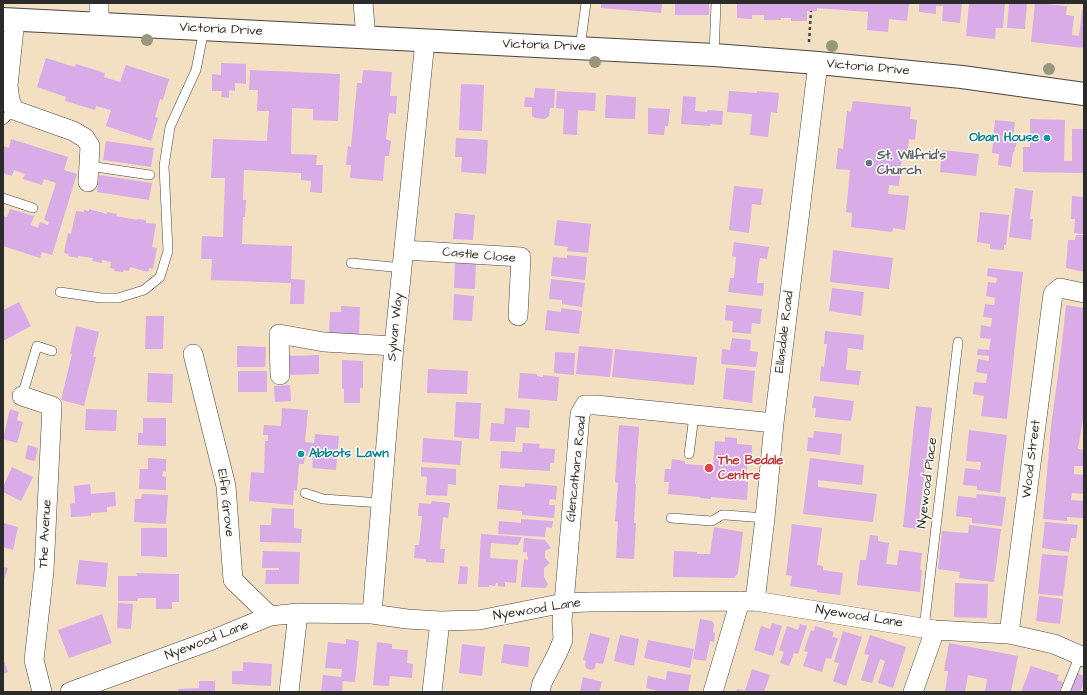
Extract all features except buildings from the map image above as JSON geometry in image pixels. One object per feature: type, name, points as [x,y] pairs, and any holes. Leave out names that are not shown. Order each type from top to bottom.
[{"type":"street","points":[[363,3],[366,37]]},
{"type":"street","name":"Victoria Drive","points":[[9,19],[99,13],[204,29],[714,55],[812,62],[962,77],[1084,94]]},
{"type":"street","points":[[9,19],[5,86],[10,100],[8,115],[73,130],[85,138],[90,146],[88,174]]},
{"type":"street","name":"Sylvan Way","points":[[372,614],[394,346],[425,41]]},
{"type":"street","name":"Ellasdale Road","points":[[713,692],[747,601],[765,518],[812,62]]},
{"type":"street","name":"Castle Close","points":[[404,259],[521,257],[518,316]]},
{"type":"street","name":"Wood Street","points":[[1009,634],[1053,294],[1060,288],[1084,293]]},
{"type":"street","points":[[280,374],[279,334],[324,342],[394,346]]},
{"type":"street","name":"Elfin Grove","points":[[193,354],[226,486],[233,580],[270,616]]},
{"type":"street","name":"The Avenue","points":[[22,396],[52,406],[44,570],[34,660],[42,692]]},
{"type":"street","name":"Glencathara Road","points":[[564,603],[580,414],[585,405],[774,424]]},
{"type":"street","name":"Nyewood Lane","points":[[70,692],[212,640],[270,616],[298,613],[372,614],[407,619],[440,621],[478,620],[564,603],[590,602],[747,601],[930,629],[1009,634],[1054,644],[1082,656]]},
{"type":"street","points":[[540,692],[542,683],[563,640],[562,619],[564,603]]},
{"type":"street","points":[[289,692],[298,613]]},
{"type":"street","points":[[432,692],[440,621]]},
{"type":"street","points":[[913,692],[930,629]]},
{"type":"lane","points":[[580,48],[586,3]]},
{"type":"lane","points":[[714,55],[716,3]]},
{"type":"lane","points":[[60,292],[101,298],[118,298],[144,290],[160,277],[168,251],[164,166],[170,127],[196,70],[204,29]]},
{"type":"lane","points":[[88,174],[150,175]]},
{"type":"lane","points":[[3,198],[33,208]]},
{"type":"lane","points":[[352,263],[404,259]]},
{"type":"lane","name":"Nyewood Place","points":[[930,629],[958,342]]},
{"type":"lane","points":[[22,396],[37,346],[52,351]]},
{"type":"lane","points":[[689,454],[694,416]]},
{"type":"lane","points":[[305,493],[323,499],[382,503]]},
{"type":"lane","points":[[671,518],[712,521],[722,515],[765,518]]},
{"type":"lane","points":[[1066,692],[1082,656]]},
{"type":"path","points":[[811,11],[812,62]]},
{"type":"place","name":"Oban House","points":[[1047,138]]},
{"type":"place","name":"St. Wilfrid's Church","points":[[869,163]]},
{"type":"place","name":"Abbots Lawn","points":[[301,454]]},
{"type":"place","name":"The Bedale Centre","points":[[709,468]]}]
